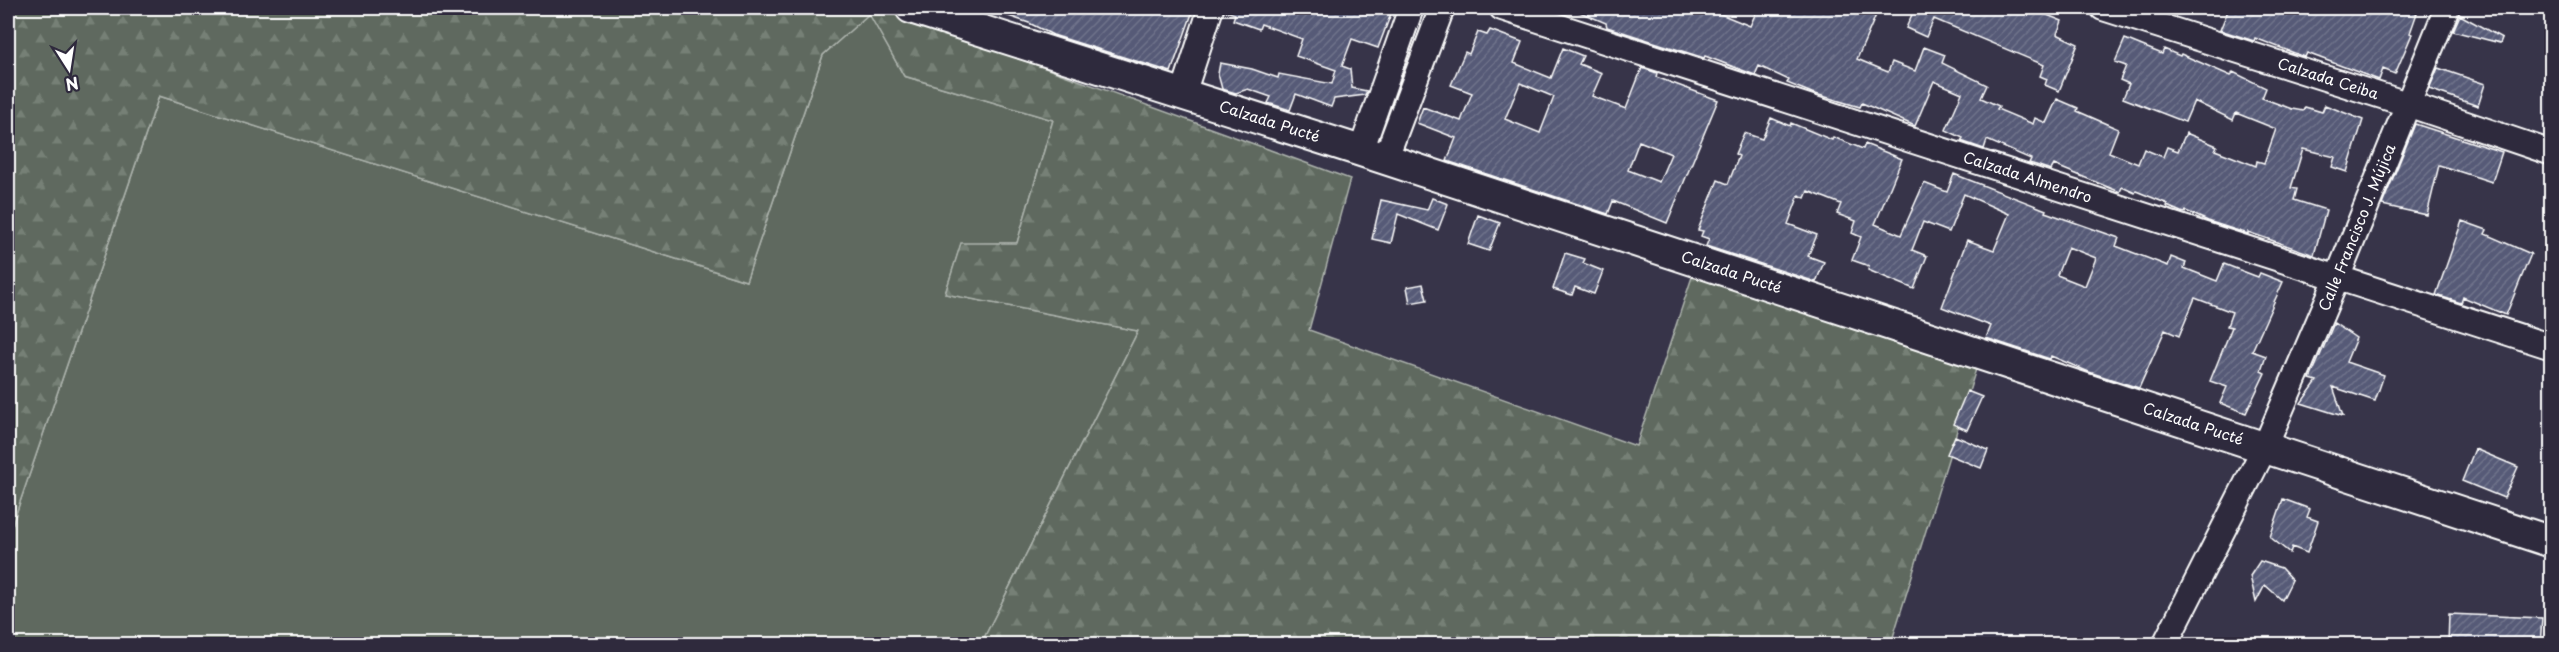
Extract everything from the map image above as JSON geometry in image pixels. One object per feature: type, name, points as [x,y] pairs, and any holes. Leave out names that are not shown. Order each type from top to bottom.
[{"type":"street","name":"Calzada Pucté","points":[[911,8],[1373,155],[2552,542]]},
{"type":"street","points":[[1183,94],[1211,8]]},
{"type":"street","points":[[1373,155],[1411,8]]},
{"type":"street","points":[[1373,155],[1442,8]]},
{"type":"street","name":"Calzada Almendro","points":[[1502,8],[2552,346]]},
{"type":"street","name":"Calzada Ceiba","points":[[2103,8],[2408,104],[2552,153]]},
{"type":"street","name":"Calle Francisco J. Mújica","points":[[2165,644],[2265,447],[2338,276],[2447,8]]},
{"type":"green space","points":[[8,8],[880,8],[1350,179],[1309,330],[1636,446],[1693,274],[1976,369],[1893,637],[1906,644],[981,644],[1138,331],[945,294],[961,243],[1017,243],[1053,120],[904,76],[869,14],[823,55],[746,281],[159,96],[8,537]]},
{"type":"green space","points":[[869,13],[904,76],[1053,120],[1017,243],[961,244],[945,294],[1138,331],[981,644],[8,644],[8,537],[159,96],[746,281],[823,55]]},
{"type":"building","points":[[992,8],[1121,8],[1134,12],[1136,8],[1194,8],[1171,72],[1053,35],[1029,23],[991,10]]},
{"type":"building","points":[[1225,8],[1381,8],[1392,11],[1378,48],[1352,39],[1342,66],[1350,69],[1352,88],[1367,91],[1365,95],[1334,99],[1331,107],[1296,94],[1290,110],[1268,103],[1271,97],[1248,89],[1236,93],[1222,89],[1218,74],[1220,63],[1252,69],[1278,78],[1279,74],[1332,84],[1336,70],[1296,56],[1302,39],[1261,24],[1259,29],[1233,20],[1235,14],[1225,11]]},
{"type":"building","points":[[1570,8],[1706,8],[1750,26],[1758,8],[1879,8],[1857,59],[1888,72],[1892,62],[1915,71],[1924,47],[1945,55],[1942,63],[1987,85],[1981,98],[1999,106],[1997,109],[2033,124],[2035,118],[2046,123],[2057,99],[2078,108],[2077,111],[2118,129],[2109,152],[2138,164],[2144,149],[2163,157],[2167,147],[2178,151],[2186,133],[2217,146],[2215,150],[2256,166],[2257,161],[2264,163],[2276,129],[2236,113],[2233,120],[2194,101],[2185,122],[2123,98],[2129,84],[2120,80],[2126,66],[2115,62],[2125,39],[2162,54],[2164,49],[2180,56],[2181,54],[2231,76],[2233,72],[2266,88],[2262,98],[2292,109],[2303,111],[2305,107],[2322,112],[2325,105],[2363,120],[2347,172],[2332,167],[2335,157],[2303,149],[2291,188],[2297,189],[2294,200],[2326,210],[2314,255],[2208,221],[2186,211],[2181,212],[2136,191],[2135,193],[2122,187],[2120,192],[2054,165],[2051,170],[2029,163],[2031,159],[1987,140],[1984,149],[1961,141],[1963,138],[1946,130],[1962,93],[1934,81],[1915,126],[1862,103],[1860,107],[1812,93],[1787,83],[1789,80],[1759,66],[1755,75],[1705,56],[1704,58],[1607,27],[1606,23]]},
{"type":"building","points":[[1907,8],[2030,8],[2062,21],[2057,34],[2078,44],[2059,91],[2045,85],[2047,79],[2040,76],[2044,65],[1934,19],[1926,37],[1906,28],[1914,10]]},
{"type":"building","points":[[2229,8],[2402,8],[2417,13],[2410,33],[2412,34],[2395,74],[2383,69],[2379,80],[2307,53],[2305,57],[2255,38],[2254,41],[2220,30]]},
{"type":"building","points":[[2460,15],[2502,38],[2500,43],[2453,31]]},
{"type":"building","points":[[1490,30],[1522,42],[1514,63],[1551,78],[1563,48],[1583,56],[1579,64],[1602,73],[1592,96],[1626,109],[1642,68],[1657,73],[1656,77],[1718,100],[1667,223],[1613,201],[1608,214],[1447,161],[1456,138],[1417,123],[1423,107],[1461,121],[1472,93],[1451,85],[1465,52],[1469,54],[1478,32],[1487,35]],"holes":[[[1520,83],[1554,97],[1540,133],[1505,119]],[[1639,141],[1671,154],[1659,182],[1628,170]]]},
{"type":"building","points":[[2438,68],[2485,84],[2478,106],[2429,89]]},
{"type":"building","points":[[1771,118],[1863,149],[1865,144],[1902,159],[1875,224],[1901,235],[1924,183],[1947,192],[1954,174],[2046,210],[2045,212],[2119,238],[2116,246],[2168,266],[2171,257],[2186,263],[2184,268],[2217,281],[2224,264],[2258,277],[2260,273],[2283,282],[2252,351],[2266,356],[2261,371],[2265,373],[2246,413],[2220,403],[2227,387],[2210,381],[2232,327],[2227,326],[2232,312],[2195,298],[2179,336],[2165,330],[2139,388],[2089,372],[2051,356],[2050,359],[1986,338],[1991,326],[1942,307],[1967,240],[1994,250],[2009,214],[1964,194],[1949,232],[1923,222],[1912,250],[1927,256],[1914,289],[1868,270],[1869,266],[1852,260],[1861,237],[1852,233],[1856,221],[1837,214],[1841,204],[1808,191],[1805,198],[1799,195],[1788,224],[1817,235],[1808,256],[1824,262],[1816,282],[1706,246],[1709,239],[1701,236],[1703,231],[1698,230],[1718,180],[1728,184],[1739,156],[1735,154],[1744,133],[1762,139]],"holes":[[[2068,247],[2096,258],[2085,286],[2057,275]]]},
{"type":"building","points":[[2415,124],[2502,152],[2492,182],[2439,165],[2427,215],[2382,205]]},
{"type":"building","points":[[1432,198],[1448,204],[1438,230],[1398,214],[1391,243],[1372,239],[1381,200],[1427,210]]},
{"type":"building","points":[[1478,215],[1500,223],[1489,251],[1468,244]]},
{"type":"building","points":[[2462,221],[2487,230],[2485,234],[2531,254],[2506,315],[2463,297],[2461,303],[2436,295]]},
{"type":"building","points":[[1565,253],[1585,259],[1583,263],[1603,271],[1594,294],[1575,287],[1572,295],[1553,289]]},
{"type":"building","points":[[1423,284],[1427,300],[1410,303],[1407,287]]},
{"type":"building","points":[[2334,323],[2356,338],[2346,362],[2384,375],[2375,401],[2333,387],[2343,416],[2301,403],[2317,381],[2310,379]]},
{"type":"building","points":[[1967,391],[1982,397],[1967,430],[1953,424]]},
{"type":"building","points":[[1955,436],[1988,450],[1981,468],[1947,454]]},
{"type":"building","points":[[2475,449],[2518,467],[2504,498],[2462,481]]},
{"type":"building","points":[[2283,499],[2310,509],[2307,517],[2318,521],[2307,553],[2292,547],[2290,553],[2270,537]]},
{"type":"building","points":[[2260,561],[2281,568],[2292,580],[2282,600],[2265,585],[2256,602],[2250,576]]},
{"type":"building","points":[[2449,614],[2542,618],[2540,645],[2448,645]]}]
